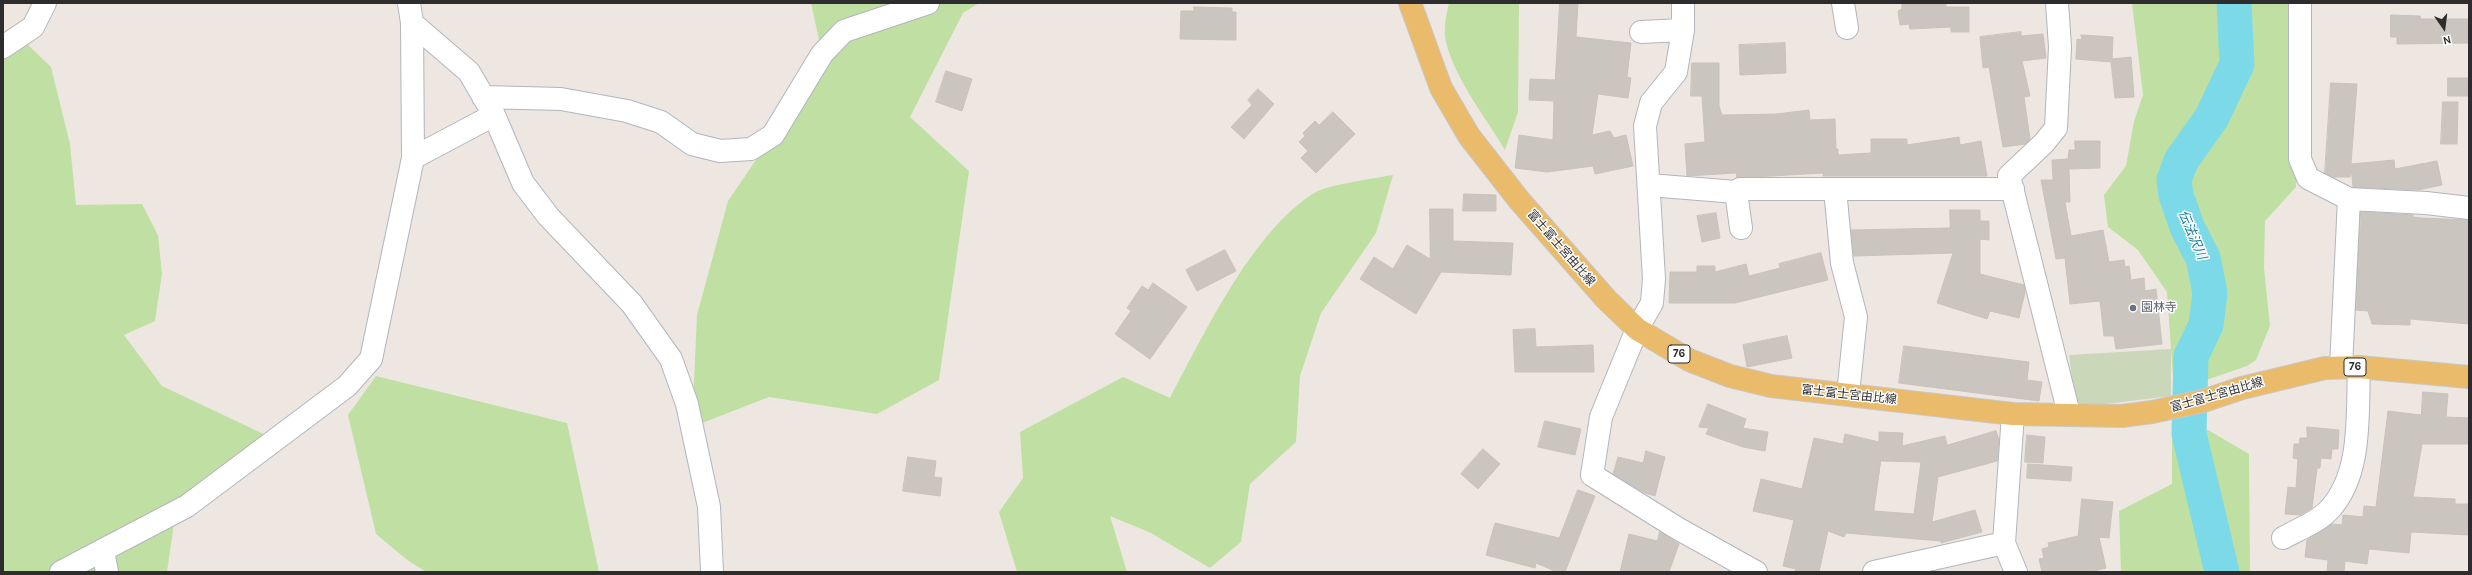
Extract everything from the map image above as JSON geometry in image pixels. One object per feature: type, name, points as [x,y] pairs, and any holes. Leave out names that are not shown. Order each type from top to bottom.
[{"type":"main road","name":"富士富士宮由比線","points":[[1410,3],[1441,88],[1469,136],[1503,180],[1571,260],[1606,299],[1637,329],[1688,360],[1730,376],[1771,386],[2013,414],[2122,416],[2152,412],[2203,401],[2242,388],[2293,374],[2350,367],[2469,378]]},
{"type":"street","points":[[3,47],[33,28],[45,3]]},
{"type":"street","points":[[412,158],[488,106],[561,99],[628,112],[660,122],[692,144],[720,151],[751,149],[773,135],[822,54],[844,30],[928,3]]},
{"type":"street","points":[[1683,3],[1683,30],[1676,72],[1651,103],[1645,126],[1654,279],[1652,302],[1637,329],[1601,417],[1592,475],[1677,528],[1756,572]]},
{"type":"street","points":[[1844,3],[1847,28]]},
{"type":"street","points":[[2057,3],[2060,47],[2056,128],[2044,143],[2009,176],[2070,414]]},
{"type":"street","points":[[2300,3],[2300,159],[2308,178],[2349,200],[2426,203],[2469,208]]},
{"type":"street","points":[[410,13],[469,72],[488,106],[523,183],[548,216],[632,304],[671,359],[687,404],[709,507],[712,572]]},
{"type":"street","points":[[61,572],[187,506],[347,386],[371,359],[412,158],[410,13]]},
{"type":"street","points":[[1641,32],[1683,30]]},
{"type":"street","points":[[1649,185],[1736,192],[1740,189],[2013,189]]},
{"type":"street","points":[[1835,189],[1842,263],[1856,317],[1848,394]]},
{"type":"street","points":[[1736,192],[1741,228]]},
{"type":"street","points":[[2283,538],[2328,511],[2344,491],[2355,450],[2350,367],[2349,200]]},
{"type":"street","points":[[2013,414],[2004,542],[2016,572]]},
{"type":"street","points":[[1874,572],[2004,542]]},
{"type":"street","points":[[103,551],[106,572]]},
{"type":"green space","points":[[811,3],[979,3],[963,13],[910,117],[969,171],[939,380],[877,414],[769,397],[692,427],[697,315],[728,201],[773,135],[822,54]]},
{"type":"green space","points":[[1449,3],[1519,3],[1518,112],[1505,150],[1472,98],[1450,56],[1445,32]]},
{"type":"green space","points":[[2132,3],[2304,3],[2296,187],[2265,221],[2264,268],[2270,326],[2256,360],[2247,366],[2174,391],[2167,292],[2138,250],[2108,227],[2104,195],[2126,166],[2134,121],[2143,95]]},
{"type":"green space","points":[[24,41],[51,67],[70,144],[76,205],[142,204],[158,235],[162,274],[155,321],[124,335],[162,386],[272,438],[175,516],[167,572],[3,572],[3,51]]},
{"type":"green space","points":[[1393,175],[1376,233],[1321,313],[1300,376],[1296,442],[1250,484],[1241,542],[1210,568],[1151,533],[1110,516],[1127,572],[1017,572],[999,512],[1023,478],[1020,432],[1123,377],[1170,398],[1214,315],[1232,285],[1251,257],[1272,231],[1293,209],[1322,189],[1341,184]]},
{"type":"green space","points":[[2171,349],[2171,396],[2090,406],[2075,402],[2069,355]]},
{"type":"green space","points":[[376,376],[567,423],[599,572],[426,572],[406,559],[376,534],[348,415]]},
{"type":"green space","points":[[2208,430],[2249,454],[2250,572],[2121,572],[2119,511],[2172,484],[2172,432]]},
{"type":"building","points":[[1560,3],[1578,3],[1576,37],[1631,43],[1627,77],[1631,78],[1628,98],[1598,94],[1592,135],[1610,131],[1614,138],[1626,135],[1633,166],[1595,174],[1593,166],[1547,172],[1515,168],[1519,135],[1553,140],[1554,101],[1529,100],[1530,79],[1555,80]]},
{"type":"building","points":[[1902,3],[1946,3],[1946,7],[1969,7],[1969,32],[1951,32],[1951,27],[1910,29],[1909,24],[1900,25],[1898,11],[1902,9]]},
{"type":"building","points":[[1194,7],[1232,8],[1232,12],[1236,12],[1236,40],[1180,39],[1181,11],[1194,11]]},
{"type":"building","points":[[2391,15],[2420,16],[2421,19],[2469,19],[2469,43],[2397,44],[2397,37],[2391,37]]},
{"type":"building","points":[[2021,32],[2021,36],[2043,34],[2046,58],[2022,61],[2030,96],[2024,97],[2030,139],[2025,144],[2003,147],[1989,67],[1983,68],[1980,37]]},
{"type":"building","points":[[2081,35],[2113,37],[2112,59],[2131,57],[2134,97],[2115,98],[2111,62],[2076,59],[2077,39],[2082,40]]},
{"type":"building","points":[[1785,43],[1786,73],[1740,75],[1739,45]]},
{"type":"building","points":[[1692,63],[1719,63],[1719,106],[1722,115],[1777,114],[1809,110],[1810,120],[1835,119],[1836,149],[1838,149],[1838,155],[1871,153],[1871,139],[1907,139],[1907,145],[1959,137],[1960,145],[1981,141],[1987,176],[1823,176],[1823,173],[1737,178],[1736,173],[1687,176],[1685,144],[1705,142],[1702,96],[1691,96]]},
{"type":"building","points":[[946,71],[972,79],[962,111],[936,102]]},
{"type":"building","points":[[2448,78],[2468,78],[2468,96],[2448,96]]},
{"type":"building","points":[[2331,83],[2357,84],[2351,164],[2394,160],[2395,169],[2437,161],[2442,185],[2418,190],[2353,187],[2351,167],[2350,177],[2333,177],[2325,173]]},
{"type":"building","points":[[1258,89],[1274,104],[1244,139],[1231,127],[1252,105],[1248,100]]},
{"type":"building","points":[[2443,102],[2458,102],[2457,144],[2441,144]]},
{"type":"building","points":[[1333,112],[1355,134],[1316,173],[1301,158],[1308,151],[1299,142],[1305,136],[1303,133],[1315,121],[1319,125]]},
{"type":"building","points":[[2075,141],[2100,141],[2100,168],[2069,169],[2070,202],[2065,202],[2071,236],[2103,230],[2109,262],[2124,260],[2125,267],[2129,266],[2131,280],[2144,278],[2145,291],[2156,289],[2162,344],[2116,349],[2114,336],[2104,336],[2100,301],[2070,304],[2065,258],[2056,259],[2041,180],[2053,180],[2052,160],[2068,159],[2069,150],[2075,150]]},
{"type":"building","points":[[1464,194],[1496,195],[1496,211],[1463,211]]},
{"type":"building","points":[[1430,209],[1453,209],[1453,241],[1513,243],[1511,275],[1441,272],[1416,314],[1360,279],[1374,257],[1393,269],[1407,245],[1430,259]]},
{"type":"building","points":[[1950,210],[1980,210],[1980,221],[1989,221],[1989,240],[1980,239],[1980,274],[2024,285],[2025,292],[2019,318],[1990,311],[1987,319],[1937,303],[1953,253],[1854,256],[1851,230],[1950,228]]},
{"type":"building","points":[[2361,212],[2413,215],[2413,217],[2421,218],[2469,220],[2469,324],[2410,319],[2410,325],[2372,324],[2368,311],[2356,310]]},
{"type":"building","points":[[1716,213],[1720,238],[1702,242],[1697,216]]},
{"type":"building","points":[[1225,250],[1236,271],[1197,291],[1186,270]]},
{"type":"building","points":[[1821,253],[1828,280],[1735,303],[1669,303],[1670,272],[1697,272],[1697,266],[1715,266],[1715,272],[1746,264],[1749,276],[1780,268],[1779,264]]},
{"type":"building","points":[[1153,283],[1187,307],[1150,359],[1115,334],[1131,311],[1127,308],[1142,286],[1148,290]]},
{"type":"building","points":[[1535,329],[1536,347],[1593,345],[1594,372],[1515,372],[1513,330]]},
{"type":"building","points":[[1787,336],[1792,358],[1747,367],[1743,345]]},
{"type":"building","points":[[1904,346],[2029,362],[2027,380],[2042,382],[2039,401],[1899,383]]},
{"type":"building","points":[[2423,392],[2448,394],[2446,417],[2469,418],[2469,444],[2422,444],[2413,497],[2455,499],[2455,504],[2469,504],[2469,535],[2411,532],[2409,553],[2369,549],[2367,564],[2345,561],[2344,572],[2327,572],[2328,560],[2305,557],[2307,540],[2332,524],[2342,525],[2343,515],[2363,517],[2364,506],[2376,507],[2388,411],[2421,415]]},
{"type":"building","points":[[1708,404],[1746,419],[1743,428],[1768,432],[1765,451],[1743,447],[1706,434],[1709,428],[1699,427]]},
{"type":"building","points":[[1545,421],[1581,429],[1575,455],[1538,447]]},
{"type":"building","points":[[2307,427],[2339,430],[2338,449],[2332,449],[2331,459],[2321,458],[2320,468],[2317,468],[2312,508],[2300,515],[2285,514],[2288,487],[2296,488],[2298,459],[2293,458],[2294,444],[2299,444],[2300,438],[2307,438]]},
{"type":"building","points":[[1996,431],[1999,440],[1997,461],[1938,477],[1932,522],[1975,510],[1982,532],[1941,543],[1941,541],[1846,533],[1844,537],[1828,531],[1819,572],[1795,572],[1796,569],[1783,566],[1794,520],[1753,511],[1761,479],[1802,489],[1814,438],[1843,444],[1845,434],[1879,442],[1879,432],[1903,433],[1902,446],[1945,436],[1947,445]],"holes":[[[1881,461],[1921,462],[1914,514],[1874,511]]]},
{"type":"building","points":[[2027,435],[2045,437],[2043,463],[2025,462]]},
{"type":"building","points":[[1483,449],[1500,464],[1478,489],[1461,474]]},
{"type":"building","points":[[1646,451],[1665,457],[1655,496],[1645,493],[1613,474],[1618,457],[1643,463]]},
{"type":"building","points":[[908,457],[936,461],[934,477],[942,478],[940,496],[903,491]]},
{"type":"building","points":[[2028,464],[2072,467],[2071,481],[2027,478]]},
{"type":"building","points":[[1578,490],[1595,496],[1565,572],[1557,572],[1536,563],[1535,568],[1486,555],[1495,523],[1559,538]]},
{"type":"building","points":[[2082,499],[2113,502],[2109,538],[2099,537],[2106,568],[2090,572],[2042,572],[2039,559],[2044,558],[2042,549],[2049,547],[2048,543],[2078,536]]},
{"type":"building","points":[[1660,532],[1679,544],[1669,572],[1620,572],[1629,534],[1657,541]]},
{"type":"waterway","name":"伝法沢川","points":[[2222,572],[2189,434],[2191,356],[2206,325],[2210,293],[2203,258],[2187,227],[2176,195],[2174,180],[2181,161],[2212,117],[2237,64],[2234,3]]},
{"type":"place","name":"園林寺","points":[[2133,308]]}]
